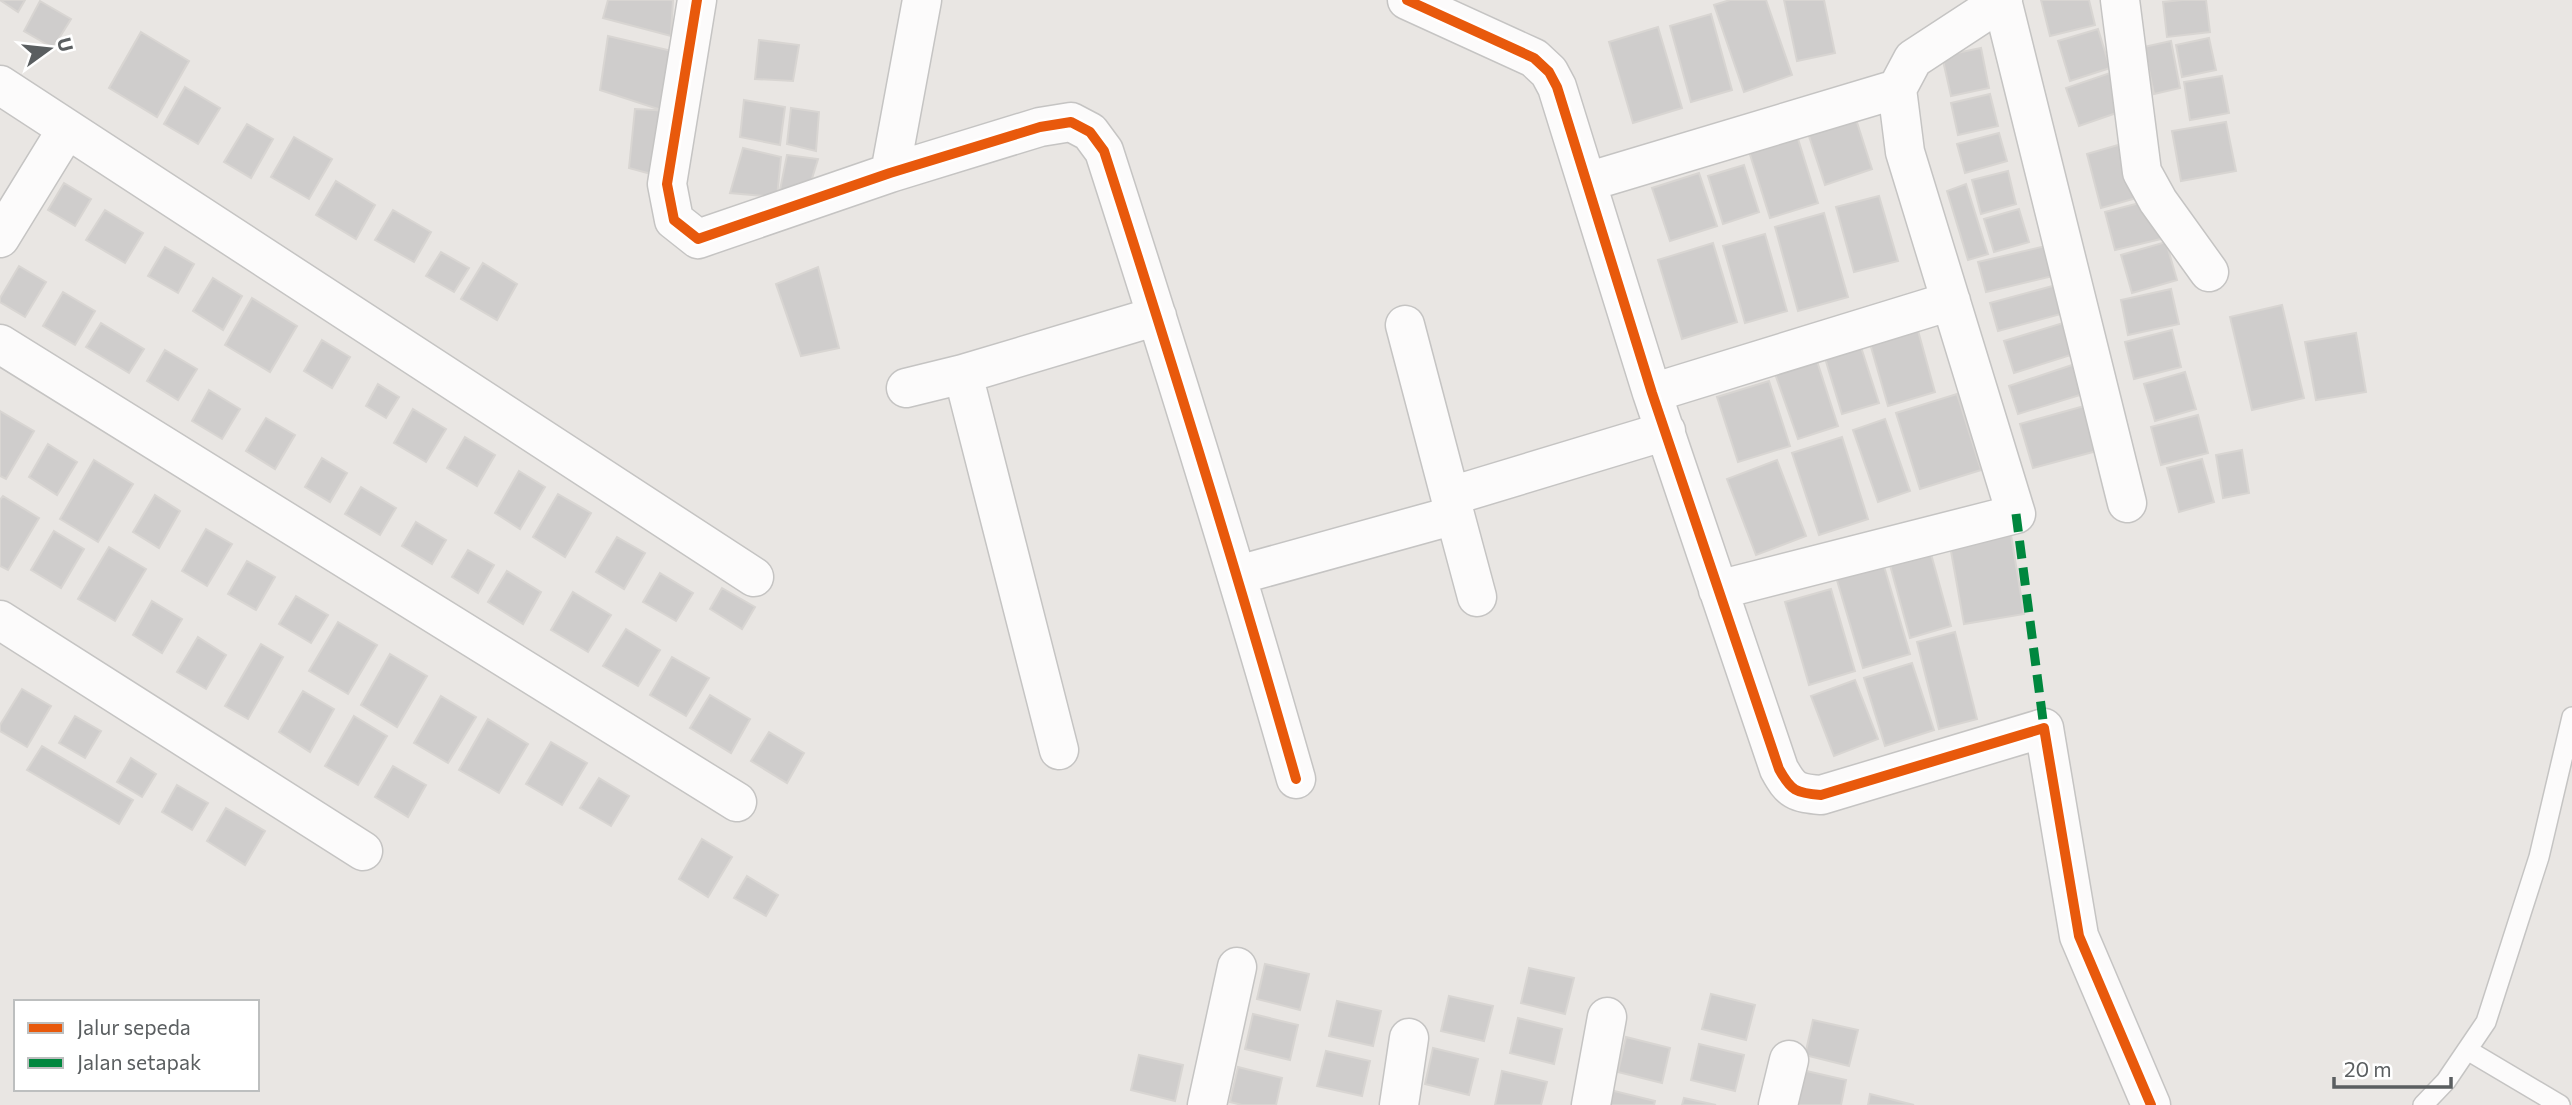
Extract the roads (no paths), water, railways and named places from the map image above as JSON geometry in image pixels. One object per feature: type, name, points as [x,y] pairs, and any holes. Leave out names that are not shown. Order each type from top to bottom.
[{"type":"street","points":[[697,0],[667,184],[674,220],[698,239],[890,173],[1040,128],[1071,122],[1090,132],[1104,151],[1157,316],[1238,575],[1296,779]]},
{"type":"street","points":[[890,173],[922,0]]},
{"type":"street","points":[[1407,0],[1534,58],[1549,72],[1557,87],[1652,393],[1779,769],[1789,788],[1804,794],[1821,795],[2044,728],[2079,936],[2151,1105]]},
{"type":"street","points":[[1718,590],[2016,514],[1905,152],[1897,89],[1913,59],[2002,0],[2127,503]]},
{"type":"street","points":[[2120,0],[2142,172],[2158,201],[2209,272]]},
{"type":"street","points":[[0,85],[754,577]]},
{"type":"street","points":[[1587,182],[1897,89]]},
{"type":"street","points":[[0,238],[67,130]]},
{"type":"street","points":[[1652,393],[1951,301]]},
{"type":"street","points":[[906,388],[963,374],[1157,316]]},
{"type":"street","points":[[1405,325],[1477,597]]},
{"type":"street","points":[[0,344],[737,802]]},
{"type":"street","points":[[963,374],[1059,750]]},
{"type":"street","points":[[1238,575],[1453,505],[1666,431]]},
{"type":"street","points":[[0,620],[363,851]]},
{"type":"street","points":[[1208,1105],[1237,967]]},
{"type":"street","points":[[1591,1105],[1607,1017]]},
{"type":"street","points":[[1399,1105],[1409,1038]]},
{"type":"street","points":[[1778,1105],[1788,1060]]},
{"type":"lane","points":[[2423,1105],[2469,1051],[2486,1022],[2539,857],[2572,717]]},
{"type":"lane","points":[[2469,1051],[2560,1105]]}]
